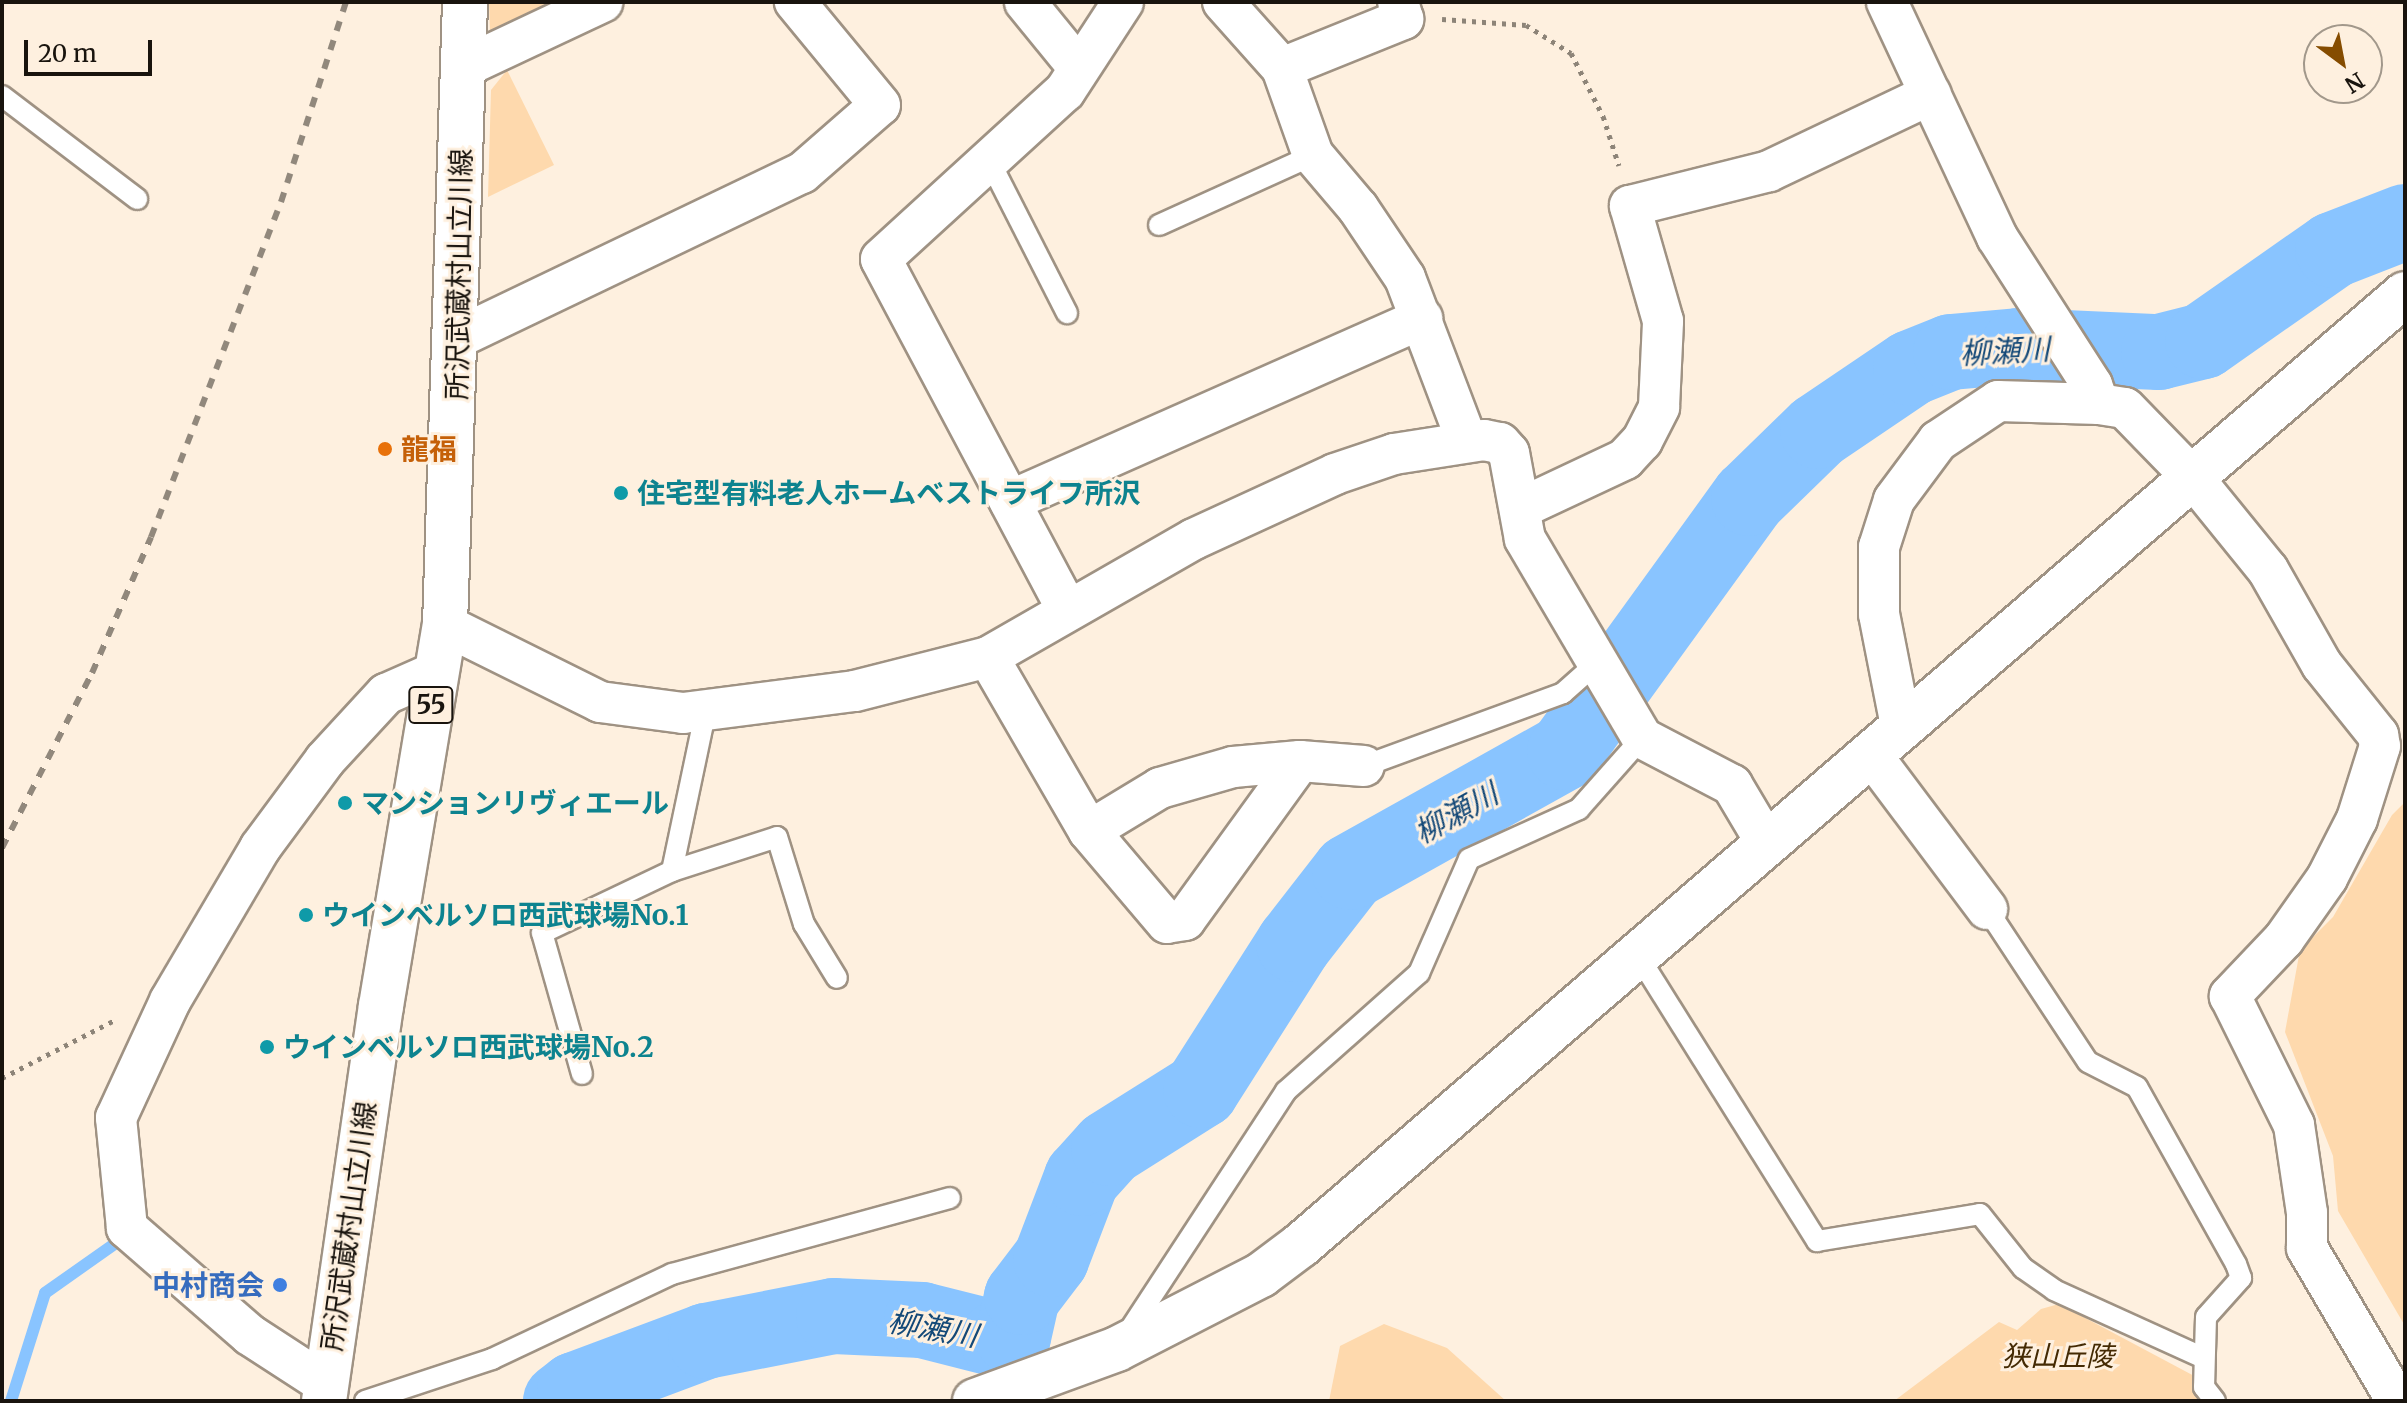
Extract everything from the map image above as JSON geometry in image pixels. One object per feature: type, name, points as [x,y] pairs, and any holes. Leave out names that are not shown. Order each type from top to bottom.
[{"type":"street","name":"所沢武蔵村山立川線","points":[[339,1396],[436,672],[445,625],[457,338],[465,2]]},
{"type":"street","points":[[464,67],[602,2]]},
{"type":"street","points":[[457,338],[802,173],[880,105],[795,2]]},
{"type":"street","points":[[1025,2],[1078,67]]},
{"type":"street","points":[[1067,609],[881,259],[1065,91],[1123,2]]},
{"type":"street","points":[[1223,2],[1282,68],[1313,155],[1358,208],[1405,278],[1467,441]]},
{"type":"street","points":[[1887,2],[1997,237],[2096,395]]},
{"type":"street","points":[[1282,68],[1401,10]]},
{"type":"street","points":[[1521,508],[1625,459],[1642,441],[1659,407],[1663,321],[1630,206],[1769,171],[1931,94]]},
{"type":"street","points":[[975,1401],[1117,1349],[1261,1275],[1767,844],[1885,739],[2194,479],[2405,294]]},
{"type":"street","points":[[1010,501],[1422,318]]},
{"type":"street","points":[[1987,909],[1885,739],[1879,547],[1894,500],[1938,441],[1998,401],[2096,395],[2125,408],[2194,479],[2268,570],[2322,665],[2378,735],[2393,747],[2327,878],[2284,939],[2230,996],[2294,1125],[2307,1213],[2307,1248],[2397,1401]]},
{"type":"street","points":[[445,625],[600,702],[683,713],[855,691],[988,657],[1194,539],[1335,474],[1394,454],[1467,441],[1500,443],[1509,453],[1525,539],[1638,732],[1732,785],[1767,844]]},
{"type":"street","points":[[988,657],[1089,831],[1167,923],[1185,920],[1300,761]]},
{"type":"street","points":[[339,1396],[250,1335],[127,1228],[116,1118],[170,1001],[260,848],[325,760],[386,694],[436,672]]},
{"type":"street","points":[[1089,831],[1160,788],[1233,767],[1300,761],[1364,766]]},
{"type":"lane","points":[[2,96],[137,199]]},
{"type":"lane","points":[[1159,225],[1313,155]]},
{"type":"lane","points":[[989,160],[1067,313]]},
{"type":"lane","points":[[1364,766],[1563,693],[1602,669]]},
{"type":"lane","points":[[672,871],[706,709]]},
{"type":"lane","points":[[1117,1349],[1286,1091],[1419,973],[1469,859],[1579,809],[1638,732]]},
{"type":"lane","points":[[582,1074],[542,933],[672,871],[777,837],[804,924],[837,978]]},
{"type":"lane","points":[[1987,909],[2088,1062],[2137,1087],[2236,1264],[2241,1278],[2206,1317],[2202,1357],[2204,1387],[2215,1401]]},
{"type":"lane","points":[[1637,954],[1817,1241],[1980,1214],[2023,1268],[2054,1290],[2202,1357]]},
{"type":"lane","points":[[339,1396],[492,1359],[672,1274],[950,1198]]},
{"type":"path","points":[[1401,10],[1526,25],[1571,53],[1603,116],[1630,206]]},
{"type":"path","points":[[2,1078],[123,1016],[170,1001]]},
{"type":"green space","points":[[489,2],[551,2],[490,32]]},
{"type":"green space","points":[[507,70],[554,165],[488,197],[491,90]]},
{"type":"green space","points":[[2405,802],[2405,1326],[2338,1211],[2333,1156],[2285,1032],[2300,950],[2333,917],[2392,815]]},
{"type":"green space","name":"狭山丘陵","points":[[2059,1304],[2198,1378],[2214,1401],[1894,1401],[1999,1322],[2017,1330],[2041,1309]]},
{"type":"green space","points":[[1384,1324],[1447,1348],[1506,1401],[1329,1401],[1340,1346]]},
{"type":"waterway","name":"柳瀬川","points":[[561,1401],[575,1390],[706,1341],[834,1316],[922,1320],[997,1339],[1013,1337],[1022,1297],[1051,1259],[1082,1178],[1109,1148],[1201,1090],[1294,944],[1350,872],[1565,752],[1749,498],[1818,431],[1911,368],[1951,352],[2019,346],[2159,352],[2203,341],[2333,250],[2405,222]]},
{"type":"waterway","points":[[11,1401],[45,1293],[116,1243]]},
{"type":"railway","points":[[2,848],[92,673],[151,537],[281,202],[346,2]]},
{"type":"place","name":"龍福","points":[[385,449]]},
{"type":"place","name":"住宅型有料老人ホームベストライフ所沢","points":[[621,493]]},
{"type":"place","name":"マンションリヴィエール","points":[[345,803]]},
{"type":"place","name":"ウインベルソロ西武球場No.1","points":[[306,915]]},
{"type":"place","name":"ウインベルソロ西武球場No.2","points":[[267,1047]]},
{"type":"place","name":"中村商会","points":[[280,1285]]}]
